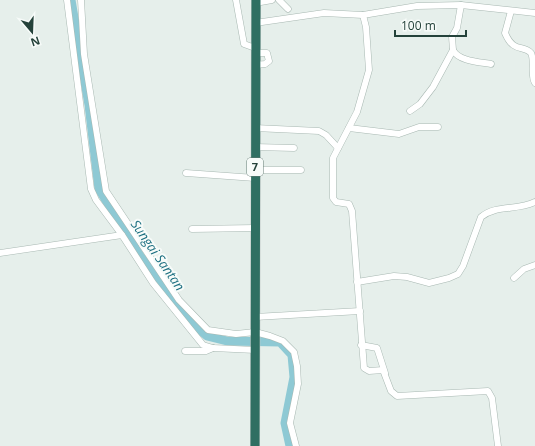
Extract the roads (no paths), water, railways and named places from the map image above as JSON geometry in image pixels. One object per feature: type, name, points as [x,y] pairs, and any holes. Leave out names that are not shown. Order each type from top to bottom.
[{"type":"highway","name":"7","points":[[255,446],[256,2]]},
{"type":"street","points":[[67,0],[92,193],[122,235],[159,280],[208,330],[236,334],[255,334],[283,341],[296,357],[298,384],[290,423],[296,446]]},
{"type":"street","points":[[81,0],[84,54],[106,192],[159,280],[203,345],[213,348],[255,349]]},
{"type":"street","points":[[236,0],[244,44],[255,50],[267,53],[270,61],[265,64],[255,65]]},
{"type":"street","points":[[256,2],[272,0]]},
{"type":"street","points":[[279,0],[288,9]]},
{"type":"street","points":[[406,0],[407,8]]},
{"type":"street","points":[[410,111],[420,104],[433,87],[452,50],[452,37],[457,28],[461,5]]},
{"type":"street","points":[[255,23],[324,13],[363,15],[407,8],[461,5],[535,13]]},
{"type":"street","points":[[511,11],[505,33],[516,47],[530,52],[533,55],[533,78],[535,83]]},
{"type":"street","points":[[363,15],[366,28],[369,70],[356,112],[334,158],[333,198],[336,202],[349,204],[352,208],[364,368],[369,371],[381,370],[385,373]]},
{"type":"street","points":[[452,50],[460,57],[491,64]]},
{"type":"street","points":[[349,128],[399,134],[419,127],[438,128]]},
{"type":"street","points":[[255,128],[319,131],[326,135],[338,148]]},
{"type":"street","points":[[255,147],[294,148]]},
{"type":"street","points":[[186,173],[255,174],[301,170]]},
{"type":"street","points":[[357,282],[391,276],[407,277],[429,283],[450,278],[461,270],[481,217],[496,209],[521,207],[535,202]]},
{"type":"street","points":[[192,229],[255,228]]},
{"type":"street","points":[[0,253],[122,235]]},
{"type":"street","points":[[514,278],[524,269],[535,265]]},
{"type":"street","points":[[255,317],[360,311]]},
{"type":"street","points":[[362,345],[377,348],[391,391],[397,396],[488,391],[492,398],[498,446]]},
{"type":"street","points":[[185,351],[206,352],[213,348]]},
{"type":"waterway","name":"Sungai Santan","points":[[71,0],[89,105],[99,189],[140,256],[188,319],[207,336],[227,341],[280,342],[292,355],[294,377],[285,423],[290,446]]}]
